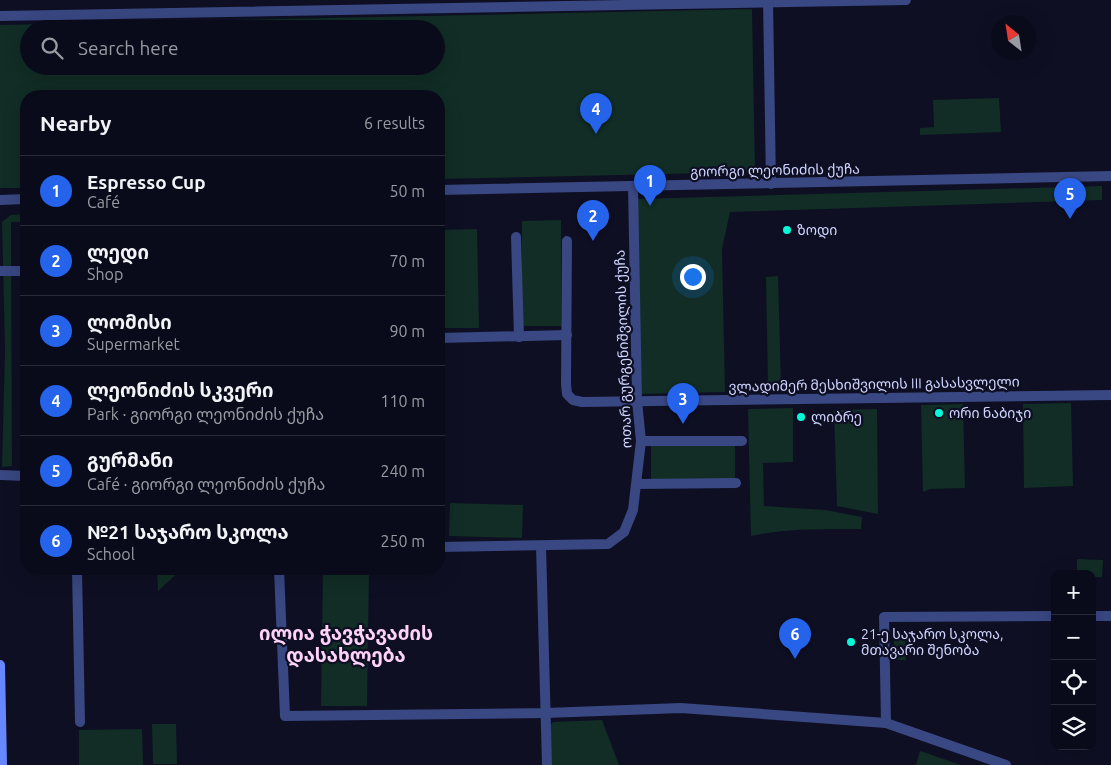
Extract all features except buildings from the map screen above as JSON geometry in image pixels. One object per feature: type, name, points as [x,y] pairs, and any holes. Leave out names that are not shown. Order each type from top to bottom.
[{"type":"main road","points":[[0,665],[2,765]]},
{"type":"street","points":[[0,16],[389,5],[906,0]]},
{"type":"street","points":[[768,1],[772,184]]},
{"type":"street","name":"გიორგი ლეონიძის ქუჩა","points":[[445,190],[1111,176]]},
{"type":"street","name":"ოთარ გურგენიშვილის ქუჩა","points":[[445,547],[608,544],[624,532],[633,510],[641,442],[637,401],[633,186]]},
{"type":"street","points":[[0,200],[20,199]]},
{"type":"street","points":[[516,237],[519,337]]},
{"type":"street","points":[[445,338],[567,335],[567,241]]},
{"type":"street","points":[[0,271],[20,271]]},
{"type":"street","name":"ვლადიმერ მესხიშვილის III გასასვლელი","points":[[567,335],[567,394],[574,400],[582,402],[1111,395]]},
{"type":"street","points":[[641,442],[742,441]]},
{"type":"street","points":[[0,475],[20,476]]},
{"type":"street","points":[[637,484],[736,483]]},
{"type":"street","points":[[542,546],[547,765]]},
{"type":"street","points":[[77,575],[80,722]]},
{"type":"street","points":[[279,575],[285,716],[546,713],[681,708],[886,723],[1006,765]]},
{"type":"street","points":[[886,723],[884,617],[1051,616]]},
{"type":"street","points":[[1096,616],[1111,616]]},
{"type":"green space","points":[[752,9],[755,172],[445,179],[445,90],[20,90],[20,188],[0,188],[0,25],[20,25],[20,75],[445,75],[445,20],[235,20]]},
{"type":"green space","points":[[999,98],[1001,132],[920,135],[920,128],[934,127],[933,100]]},
{"type":"green space","points":[[1102,186],[1102,200],[730,212],[722,249],[725,392],[640,394],[635,199]]},
{"type":"green space","points":[[20,214],[20,222],[11,222],[12,466],[2,467],[5,350],[2,222],[11,215]]},
{"type":"green space","points":[[561,220],[561,326],[522,326],[522,221]]},
{"type":"green space","points":[[477,229],[479,328],[445,328],[445,230]]},
{"type":"green space","points":[[778,276],[781,385],[768,386],[766,277]]},
{"type":"green space","points":[[1071,403],[1073,486],[1024,488],[1023,404]]},
{"type":"green space","points":[[963,404],[965,488],[930,489],[923,492],[921,405]]},
{"type":"green space","points":[[793,408],[793,462],[763,463],[764,506],[825,510],[862,517],[861,529],[792,530],[751,536],[748,409]]},
{"type":"green space","points":[[877,409],[878,514],[837,506],[834,410]]},
{"type":"green space","points":[[651,444],[735,444],[735,479],[651,480]]},
{"type":"green space","points":[[450,503],[523,505],[522,538],[449,536]]},
{"type":"green space","points":[[1077,559],[1103,560],[1102,577],[1096,577],[1096,570],[1077,570]]},
{"type":"green space","points":[[157,575],[175,575],[158,591]]},
{"type":"green space","points":[[323,575],[369,575],[367,706],[321,706]]},
{"type":"green space","points":[[894,637],[905,637],[906,660],[894,660]]},
{"type":"green space","points":[[602,720],[619,765],[550,765],[549,727],[553,722]]},
{"type":"green space","points":[[152,724],[176,724],[177,764],[153,764]]},
{"type":"green space","points":[[142,729],[143,765],[79,765],[79,730]]},
{"type":"green space","points":[[920,751],[961,765],[916,765]]},
{"type":"place","name":"ლეონიძის სკვერი","points":[[596,134]]},
{"type":"place","name":"Espresso Cup","points":[[650,206]]},
{"type":"place","name":"გურმანი","points":[[1070,219]]},
{"type":"place","name":"ზოდი","points":[[787,230]]},
{"type":"place","name":"ლედი","points":[[593,241]]},
{"type":"place","name":"ორი ნაბიჯი","points":[[939,413]]},
{"type":"place","name":"ლიბრე","points":[[801,417]]},
{"type":"place","name":"ლომისი","points":[[683,424]]},
{"type":"place","name":"21-ე საჯარო სკოლა, მთავარი შენობა","points":[[851,642]]},
{"type":"place","name":"№21 საჯარო სკოლა","points":[[795,659]]},
{"type":"district","name":"ილია ჭავჭავაძის დასახლება","points":[[346,644]]}]
